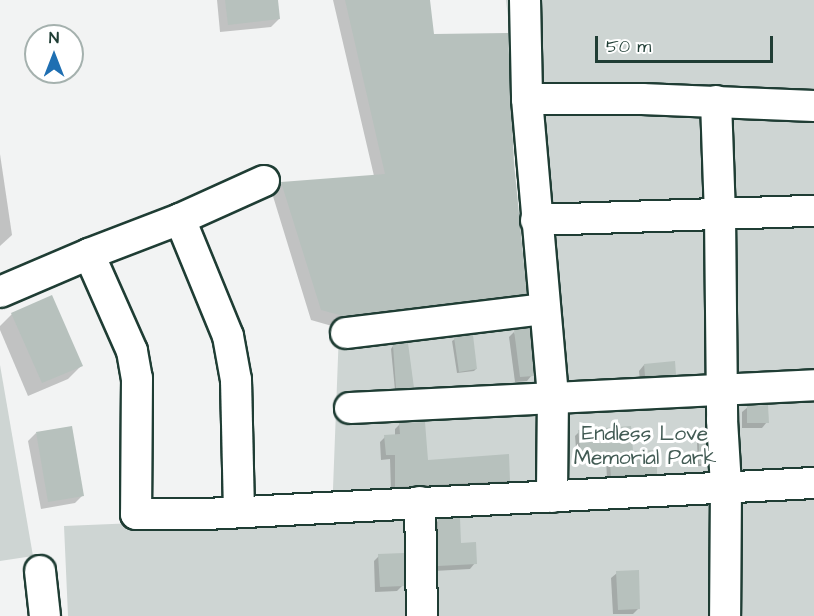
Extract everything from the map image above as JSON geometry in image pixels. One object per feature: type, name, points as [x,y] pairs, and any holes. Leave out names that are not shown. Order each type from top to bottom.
[{"type":"lane","points":[[525,0],[527,99],[536,220],[554,396],[552,497]]},
{"type":"lane","points":[[527,99],[716,101],[814,106]]},
{"type":"lane","points":[[716,101],[726,486],[725,616]]},
{"type":"lane","points":[[0,292],[180,219],[264,181]]},
{"type":"lane","points":[[536,220],[814,211]]},
{"type":"lane","points":[[180,219],[228,336],[236,380],[239,512]]},
{"type":"lane","points":[[89,254],[132,351],[137,378],[136,514],[239,512],[814,483]]},
{"type":"lane","points":[[346,333],[545,309]]},
{"type":"lane","points":[[350,408],[554,396],[814,385]]},
{"type":"lane","points":[[420,502],[422,616]]},
{"type":"lane","points":[[40,571],[45,616]]},
{"type":"green space","name":"Endless Love Memorial Park","points":[[506,0],[814,0],[814,616],[68,616],[64,526],[332,515],[339,331],[542,311]]},
{"type":"green space","points":[[0,365],[33,556],[0,561]]},
{"type":"building","points":[[225,0],[278,0],[280,19],[228,25]]},
{"type":"building","points":[[345,0],[430,0],[434,34],[508,33],[514,163],[527,294],[343,316],[321,310],[281,182],[385,174]]},
{"type":"building","points":[[52,295],[83,366],[42,383],[11,313]]},
{"type":"building","points":[[530,328],[534,376],[520,377],[514,330]]},
{"type":"building","points":[[473,335],[477,369],[459,372],[454,337]]},
{"type":"building","points":[[408,343],[414,388],[396,388],[393,345]]},
{"type":"building","points":[[675,361],[676,375],[645,376],[644,364]]},
{"type":"building","points":[[768,405],[769,423],[747,423],[747,406]]},
{"type":"building","points":[[425,422],[428,460],[509,454],[510,481],[395,487],[395,455],[386,455],[384,435],[400,434],[399,423]]},
{"type":"building","points":[[72,426],[84,496],[48,502],[36,432]]},
{"type":"building","points":[[631,426],[633,451],[657,450],[657,474],[611,476],[609,454],[581,457],[578,430]]},
{"type":"building","points":[[699,439],[706,439],[707,464],[699,464]]},
{"type":"building","points":[[460,518],[461,543],[476,542],[477,564],[438,566],[438,519]]},
{"type":"building","points":[[404,553],[404,586],[380,587],[378,554]]},
{"type":"building","points":[[639,570],[640,609],[618,610],[616,571]]}]
